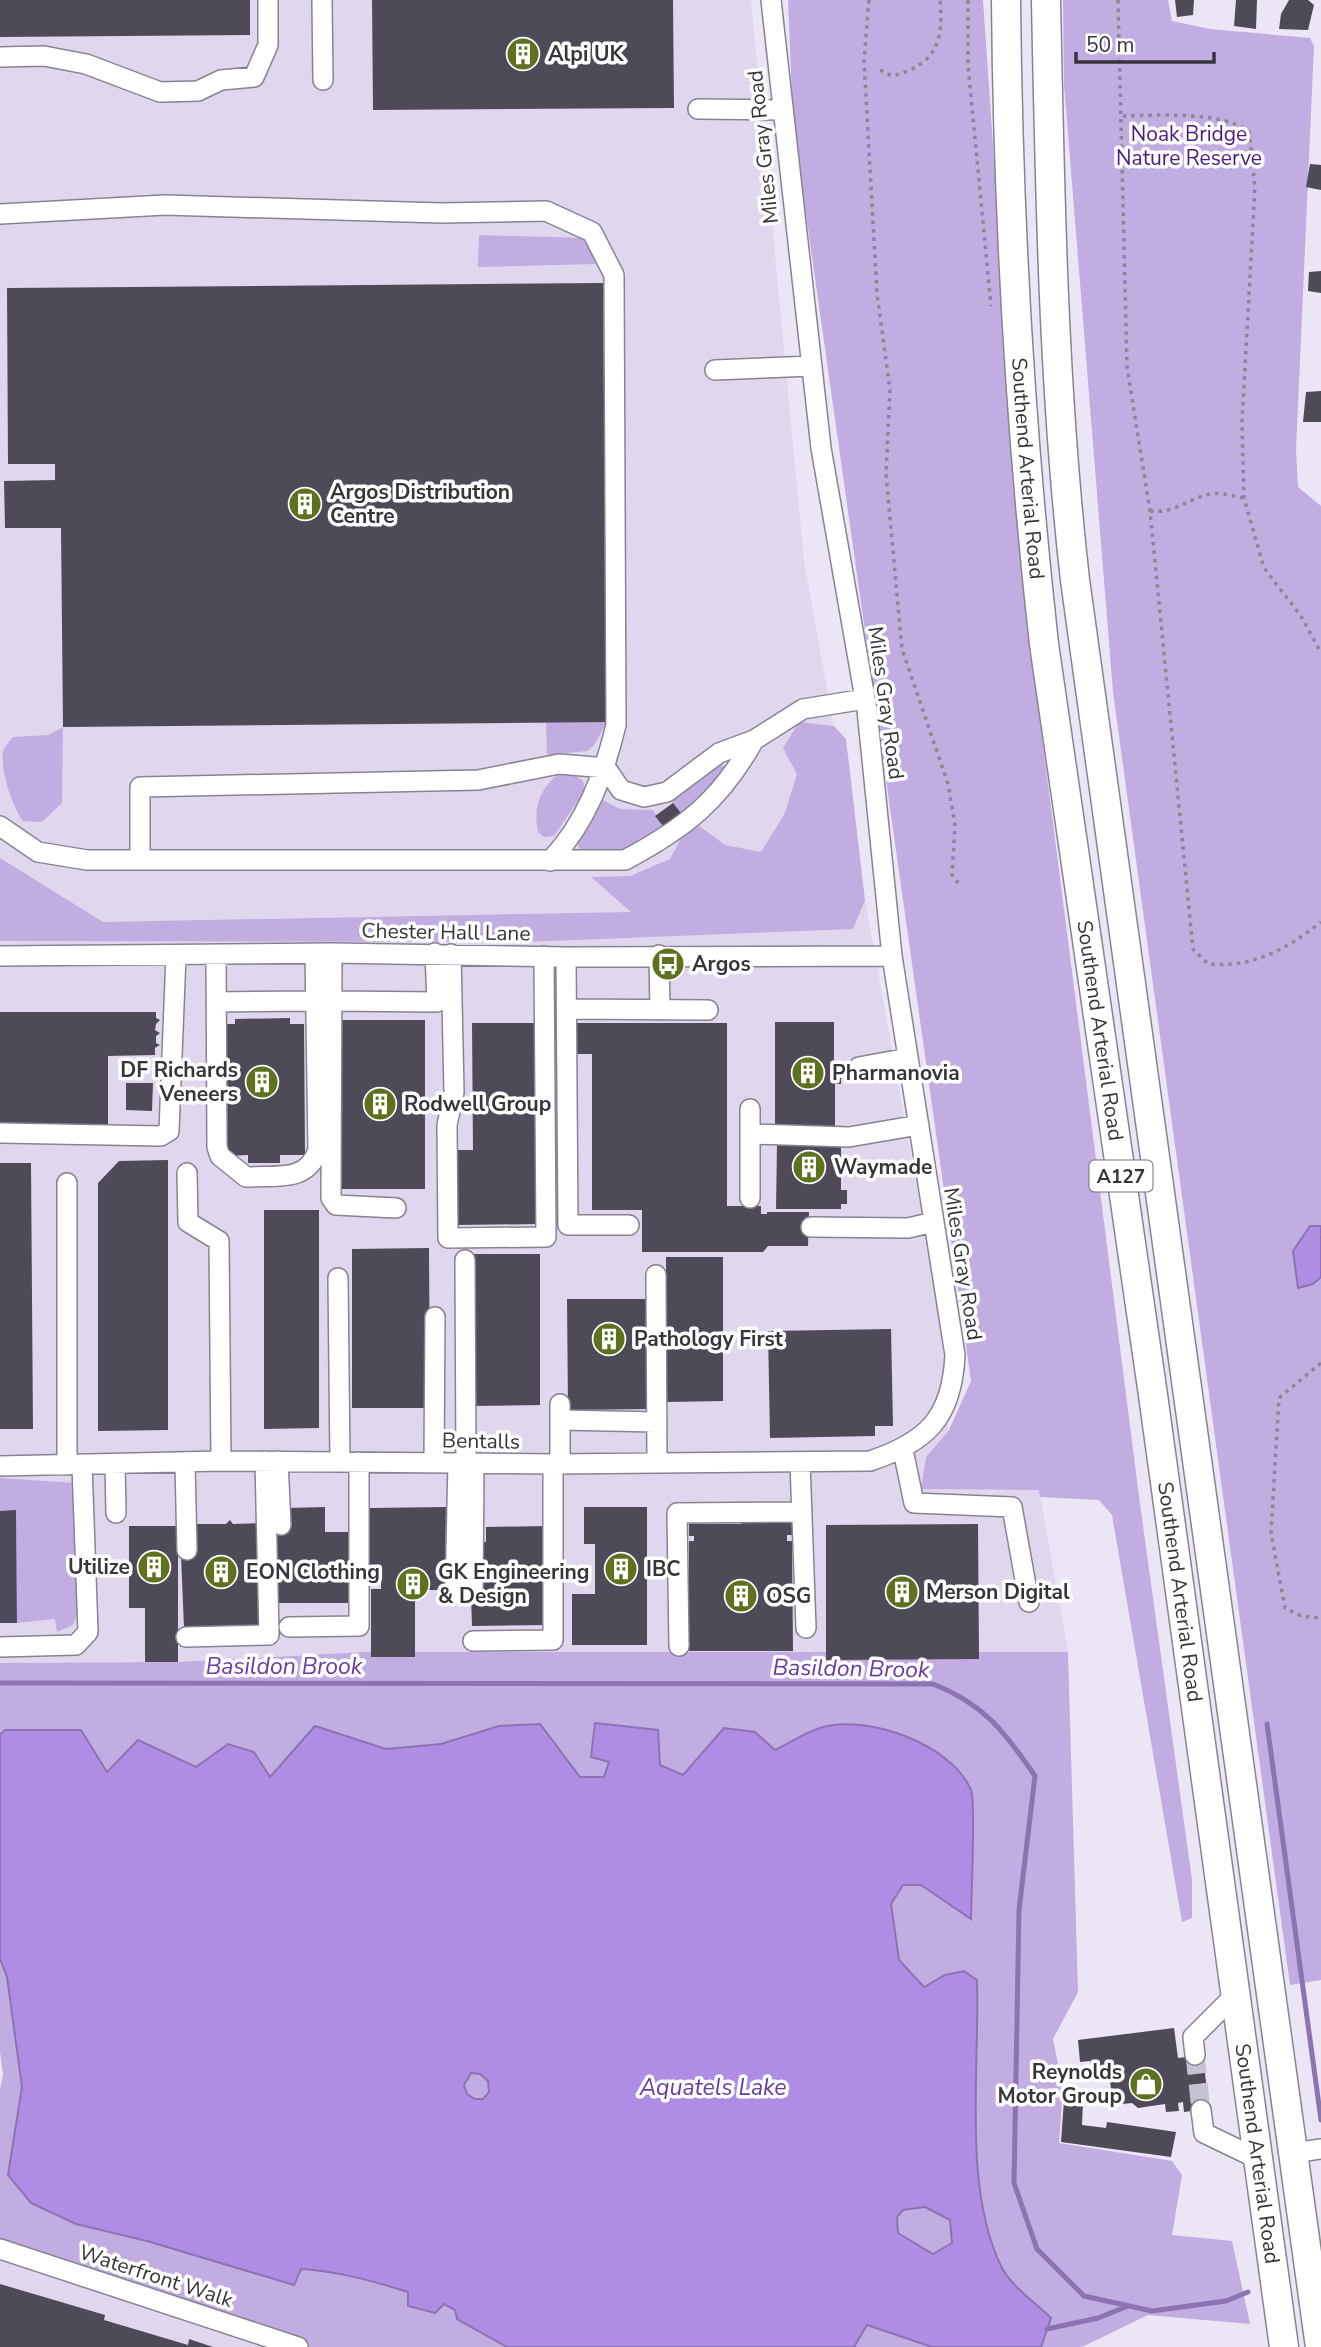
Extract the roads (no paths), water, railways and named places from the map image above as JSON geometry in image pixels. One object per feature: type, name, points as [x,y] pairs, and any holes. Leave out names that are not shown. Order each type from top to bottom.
[{"type":"highway","name":"Southend Arterial Road","points":[[1006,0],[1020,371],[1041,617],[1284,2347]]},
{"type":"highway","name":"Southend Arterial Road","points":[[1046,0],[1057,372],[1069,529],[1090,703],[1320,2347]]},
{"type":"highway","name":"A127","points":[[1304,2230],[1321,2322]]},
{"type":"street","points":[[0,57],[44,56],[86,64],[160,92],[198,91],[221,80],[254,77],[268,45],[268,0]]},
{"type":"street","points":[[322,0],[323,80]]},
{"type":"street","name":"Miles Gray Road","points":[[771,0],[821,448],[865,699],[892,956],[955,1355],[954,1384],[943,1410]]},
{"type":"street","points":[[698,110],[782,110]]},
{"type":"street","points":[[0,214],[165,205],[441,213],[547,211],[592,232],[613,271],[615,725],[606,768],[572,837],[550,861]]},
{"type":"street","points":[[715,370],[811,366]]},
{"type":"street","points":[[606,768],[621,790],[644,797],[667,792],[719,753],[754,740],[803,709],[865,699]]},
{"type":"street","points":[[0,826],[38,852],[87,860],[625,860],[671,835],[691,820],[736,773],[754,740]]},
{"type":"street","points":[[140,860],[140,787],[478,780],[559,764],[606,768]]},
{"type":"street","points":[[324,953],[331,1198],[336,1205],[397,1208]]},
{"type":"street","name":"Chester Hall Lane","points":[[0,956],[324,953],[566,957],[892,956]]},
{"type":"street","points":[[0,1133],[161,1136],[169,1131],[176,954]]},
{"type":"street","points":[[216,954],[217,1147],[220,1156],[246,1177],[301,1174],[313,1162],[318,1150],[324,1001]]},
{"type":"street","points":[[443,954],[454,1092],[447,1125],[448,1238],[546,1237],[544,956]]},
{"type":"street","points":[[216,1002],[437,1002],[443,954]]},
{"type":"street","points":[[659,955],[660,1010]]},
{"type":"street","points":[[566,957],[568,1225],[629,1225]]},
{"type":"street","points":[[568,1009],[708,1010]]},
{"type":"street","points":[[859,1067],[908,1058]]},
{"type":"street","points":[[750,1109],[750,1198]]},
{"type":"street","points":[[750,1134],[849,1136],[919,1125]]},
{"type":"street","points":[[187,1173],[188,1222],[219,1241],[221,1461]]},
{"type":"street","points":[[0,1647],[76,1645],[88,1632],[75,1465],[67,1183]]},
{"type":"street","points":[[811,1227],[908,1228],[934,1222]]},
{"type":"street","points":[[464,1592],[465,1260]]},
{"type":"street","points":[[656,1275],[657,1463]]},
{"type":"street","points":[[289,1627],[359,1626],[338,1278]]},
{"type":"street","points":[[435,1317],[435,1463]]},
{"type":"street","name":"Bentalls","points":[[0,1466],[221,1461],[557,1464],[870,1461],[904,1450],[926,1435],[943,1410]]},
{"type":"street","points":[[473,1641],[553,1640],[560,1412],[657,1422]]},
{"type":"street","points":[[904,1450],[914,1503],[1012,1507],[1029,1602]]},
{"type":"street","points":[[272,1461],[281,1525]]},
{"type":"street","points":[[186,1637],[269,1635],[272,1461]]},
{"type":"street","points":[[186,1462],[187,1550]]},
{"type":"street","points":[[800,1462],[806,1628]]},
{"type":"street","points":[[115,1464],[116,1513]]},
{"type":"street","points":[[678,1646],[677,1513],[802,1511]]},
{"type":"street","points":[[1194,2046],[1235,1996]]},
{"type":"street","points":[[1201,2110],[1204,2133],[1258,2159]]},
{"type":"street","points":[[1293,2153],[1321,2149]]},
{"type":"street","name":"Waterfront Walk","points":[[0,2249],[298,2347]]},
{"type":"water","points":[[1310,1226],[1321,1226],[1321,1277],[1313,1284],[1298,1288],[1293,1251]]},
{"type":"water","name":"Aquatels Lake","points":[[595,1723],[658,1730],[660,1765],[683,1775],[724,1728],[755,1732],[775,1750],[823,1727],[842,1724],[863,1725],[907,1737],[946,1759],[961,1774],[971,1790],[972,1798],[971,1919],[921,1885],[903,1885],[891,1904],[899,1960],[924,1987],[945,1975],[964,1971],[977,1980],[976,2127],[982,2202],[990,2236],[1006,2275],[1051,2318],[1041,2347],[932,2347],[867,2325],[854,2347],[507,2347],[457,2319],[455,2310],[444,2304],[435,2313],[408,2306],[408,2292],[382,2284],[341,2274],[301,2269],[294,2285],[147,2241],[76,2224],[31,2203],[8,2175],[22,2087],[7,1977],[0,1959],[0,1735],[5,1730],[81,1730],[107,1772],[138,1740],[196,1767],[228,1744],[254,1752],[270,1777],[315,1726],[386,1749],[441,1744],[499,1726],[540,1724],[580,1777],[604,1777],[609,1762],[591,1757]],"holes":[[[471,2073],[480,2074],[488,2081],[489,2092],[483,2099],[475,2099],[467,2094],[464,2085]],[[925,2207],[950,2220],[952,2243],[933,2254],[898,2233],[897,2217],[903,2210]]]},
{"type":"waterway","name":"Basildon Brook","points":[[0,1683],[933,1684],[951,1692],[992,1721],[1035,1776],[1019,1910],[1014,2183],[1037,2249],[1084,2296],[1152,2311],[1226,2301],[1248,2292]]},
{"type":"waterway","points":[[1267,1724],[1321,2120]]},
{"type":"waterway","points":[[1047,2329],[1098,2318],[1128,2306]]},
{"type":"tunnel","points":[[1195,2055],[1201,2110]]},
{"type":"place","name":"Alpi UK","points":[[523,54]]},
{"type":"place","name":"Argos Distribution Centre","points":[[305,504]]},
{"type":"place","name":"Argos","points":[[668,964]]},
{"type":"place","name":"Pharmanovia","points":[[808,1073]]},
{"type":"place","name":"DF Richards Veneers","points":[[262,1082]]},
{"type":"place","name":"Rodwell Group","points":[[380,1104]]},
{"type":"place","name":"Waymade","points":[[809,1167]]},
{"type":"place","name":"Pathology First","points":[[609,1339]]},
{"type":"place","name":"Utilize","points":[[154,1567]]},
{"type":"place","name":"IBC","points":[[621,1569]]},
{"type":"place","name":"EON Clothing","points":[[221,1572]]},
{"type":"place","name":"GK Engineering & Design","points":[[413,1584]]},
{"type":"place","name":"Merson Digital","points":[[902,1592]]},
{"type":"place","name":"OSG","points":[[741,1596]]},
{"type":"place","name":"Reynolds Motor Group","points":[[1146,2084]]},
{"type":"park label","name":"Noak Bridge Nature Reserve","points":[[1189,146]]}]
